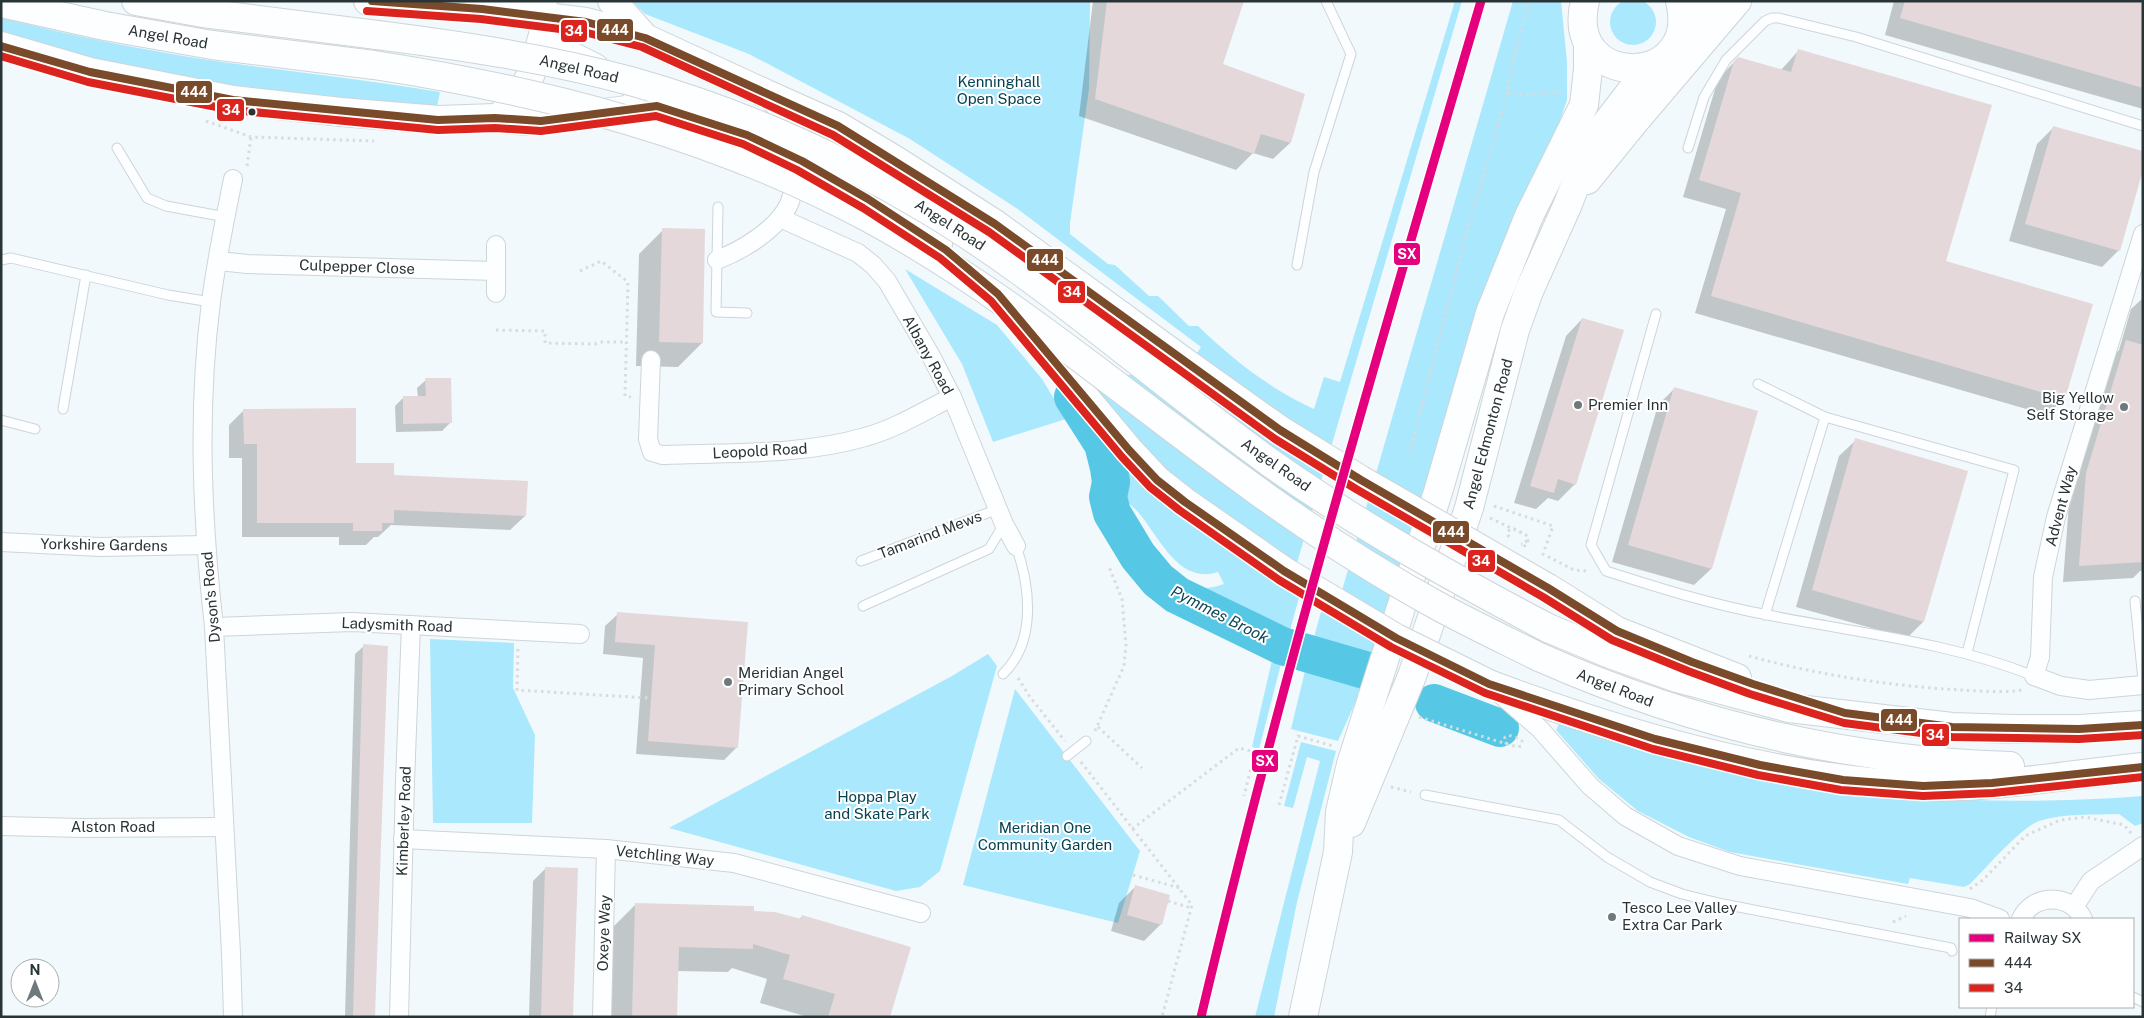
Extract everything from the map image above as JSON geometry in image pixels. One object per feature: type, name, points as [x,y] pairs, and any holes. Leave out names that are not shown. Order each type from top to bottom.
[{"type":"main road","name":"Angel Road","points":[[136,1],[222,16],[459,45],[533,59],[636,83],[710,107],[778,134],[836,160],[927,209],[971,237],[1040,286],[1273,465],[1386,539],[1548,628],[1610,654],[1677,678],[1789,708],[1845,713]]},
{"type":"main road","points":[[368,1],[548,14],[586,22],[645,38],[838,126],[995,224],[1190,366],[1304,445],[1512,569],[1548,588],[1617,631],[1692,662],[1744,681],[1845,713],[1952,727],[2012,730],[2079,729],[2143,725]]},
{"type":"main road","points":[[612,1],[645,38]]},
{"type":"main road","name":"Angel Edmonton Road","points":[[1303,1017],[1338,852],[1340,812],[1355,752],[1435,502],[1490,312],[1529,216],[1584,105],[1587,87],[1588,45],[1583,32],[1581,16],[1585,1]]},
{"type":"main road","points":[[1679,40],[1683,21],[1680,1]]},
{"type":"main road","name":"Angel Edmonton Road","points":[[1338,852],[1412,676],[1469,508],[1515,330],[1542,259],[1568,204],[1584,162],[1599,133],[1632,90],[1671,52],[1707,1]]},
{"type":"main road","points":[[1568,204],[1635,121],[1737,1]]},
{"type":"main road","name":"Angel Road","points":[[1,3],[105,26],[212,45],[374,65],[490,84],[557,100],[651,127],[715,149],[796,183],[867,217],[932,255],[1024,315],[1258,492],[1323,536],[1438,606],[1539,658],[1647,701],[1715,722],[1791,740],[1855,752],[1971,765],[2131,769]]},
{"type":"main road","points":[[548,14],[560,50],[615,79],[657,106]]},
{"type":"main road","points":[[495,118],[513,103],[532,74],[548,14]]},
{"type":"main road","points":[[1588,45],[1600,58],[1614,66],[1630,70],[1644,68],[1660,62]]},
{"type":"main road","points":[[1,46],[90,72],[233,100],[438,120],[495,118],[527,121],[550,120],[657,106]]},
{"type":"main road","name":"Angel Road","points":[[657,106],[747,135],[802,161],[868,199],[946,250],[998,294],[1129,450],[1157,480],[1185,502],[1284,571],[1396,638],[1489,684],[1515,701],[1760,766],[1843,780],[1923,786],[1992,783],[2131,769]]},
{"type":"street","points":[[717,260],[746,246],[780,218],[788,205],[802,161],[801,143],[793,126],[762,92]]},
{"type":"street","name":"Dyson's Road","points":[[233,1017],[232,953],[214,628],[206,545],[202,433],[211,302],[226,217],[240,176]]},
{"type":"street","name":"Albany Road","points":[[780,218],[858,254],[873,265],[892,289],[931,356],[952,397],[1001,516],[1016,546]]},
{"type":"street","name":"Advent Way","points":[[2034,676],[2040,657],[2043,577],[2056,517],[2143,234]]},
{"type":"street","points":[[496,245],[496,293]]},
{"type":"street","name":"Culpepper Close","points":[[219,261],[247,264],[496,271]]},
{"type":"street","name":"Leopold Road","points":[[651,360],[648,439],[652,452],[662,456],[815,448],[866,437],[902,422],[952,397]]},
{"type":"street","name":"Yorkshire Gardens","points":[[1,542],[100,547],[206,545]]},
{"type":"street","name":"Ladysmith Road","points":[[214,628],[352,622],[580,634]]},
{"type":"street","name":"Kimberley Road","points":[[399,1017],[411,625]]},
{"type":"street","points":[[2034,676],[2061,686],[2089,690],[2143,685]]},
{"type":"street","points":[[1515,701],[1597,792],[1625,816],[1678,846],[1740,866],[1970,908],[1997,918]]},
{"type":"street","name":"Alston Road","points":[[1,826],[83,828],[224,827]]},
{"type":"street","name":"Vetchling Way","points":[[403,839],[606,849],[734,863],[922,913]]},
{"type":"street","points":[[2022,918],[2028,909],[2046,899],[2066,902],[2079,913],[2091,881],[2137,840]]},
{"type":"street","name":"Oxeye Way","points":[[602,1017],[606,849]]},
{"type":"lane","points":[[1298,265],[1314,172],[1351,54],[1326,1]]},
{"type":"lane","points":[[1688,148],[1704,97],[1726,60],[1772,18],[1795,21],[1856,38],[2143,126]]},
{"type":"lane","points":[[117,148],[147,198],[166,206],[226,217]]},
{"type":"lane","points":[[718,207],[716,312],[747,313]]},
{"type":"lane","points":[[1,260],[12,258],[168,295],[211,302]]},
{"type":"lane","points":[[63,409],[86,276]]},
{"type":"lane","points":[[1656,314],[1591,545],[1606,571],[1682,595],[1765,615],[1967,653],[2004,664],[2034,676]]},
{"type":"lane","points":[[1758,384],[1825,417],[2014,470],[1967,653]]},
{"type":"lane","points":[[1765,615],[1825,417]]},
{"type":"lane","points":[[1,420],[35,429]]},
{"type":"lane","points":[[863,606],[989,549],[1001,516]]},
{"type":"lane","name":"Tamarind Mews","points":[[861,561],[1001,516]]},
{"type":"lane","points":[[1003,674],[1011,666],[1025,638],[1027,616],[1023,564],[1016,546]]},
{"type":"lane","points":[[2135,600],[2143,680]]},
{"type":"lane","points":[[1070,754],[1086,741]]},
{"type":"lane","points":[[1425,795],[1560,820],[1587,843],[1614,862],[1650,882],[1682,894],[1723,904],[1951,948],[1952,951]]},
{"type":"path","points":[[1410,453],[1465,238],[1507,93],[1512,64],[1529,1]]},
{"type":"path","points":[[1507,93],[1526,96],[1545,95],[1587,87]]},
{"type":"path","points":[[240,176],[251,137]]},
{"type":"path","points":[[580,271],[601,261],[628,282],[625,396],[650,398]]},
{"type":"path","points":[[496,330],[545,331],[545,343],[595,344],[600,342],[626,342]]},
{"type":"path","points":[[1493,505],[1553,526],[1543,554],[1574,570],[1606,571]]},
{"type":"path","points":[[1489,518],[1515,528],[1526,535],[1527,540],[1525,544],[1521,544]]},
{"type":"path","points":[[1509,537],[1507,533],[1510,529],[1515,529],[1528,537],[1523,550]]},
{"type":"path","points":[[1086,741],[1098,727],[1124,666],[1126,645],[1122,600],[1110,567]]},
{"type":"path","points":[[519,631],[517,690],[648,698]]},
{"type":"path","points":[[1741,654],[1777,664],[1836,676],[1939,689],[2022,691],[2034,676]]},
{"type":"path","points":[[1011,666],[1070,754],[1192,905],[1162,1017]]},
{"type":"path","points":[[1412,716],[1507,744],[1518,747],[1521,746],[1522,741],[1520,739],[1505,737],[1504,741],[1507,744],[1518,747],[1521,747],[1528,741]]},
{"type":"path","points":[[1098,727],[1142,768]]},
{"type":"path","points":[[1279,805],[1298,736],[1355,752]]},
{"type":"path","points":[[1132,830],[1239,748],[1255,752],[1244,796]]},
{"type":"path","points":[[1389,786],[1425,795]]},
{"type":"path","points":[[1969,890],[1984,879],[2025,836],[2060,820],[2085,816],[2124,825],[2137,840]]},
{"type":"path","points":[[1133,874],[1180,888]]},
{"type":"path","points":[[1168,902],[1191,908]]},
{"type":"green space","points":[[1633,-1],[1646,3],[1652,9],[1656,22],[1652,35],[1646,41],[1633,45],[1620,41],[1614,35],[1610,22],[1614,9],[1620,3]]},
{"type":"green space","name":"Kenninghall Open Space","points":[[632,1],[1090,1],[1089,89],[1070,234],[1108,264],[1115,265],[1149,296],[1158,296],[1189,326],[1198,326],[1224,350],[1267,383],[1314,409],[1324,377],[1340,382],[1455,1],[1462,1],[1292,580],[1303,583],[1289,634],[1188,586],[1206,588],[1224,584],[1218,572],[1204,574],[1192,571],[1181,565],[1162,545],[1136,510],[1123,500],[1123,463],[1116,428],[1107,405],[1085,374],[1182,376],[1201,347],[1019,210],[910,139],[749,54],[645,14]]},
{"type":"green space","points":[[1513,1],[1561,1],[1567,62],[1567,100],[1375,658],[1313,641],[1327,590],[1341,594]]},
{"type":"green space","points":[[1,18],[83,37],[167,53],[440,92],[437,107],[290,96],[231,89],[127,68],[1,32]]},
{"type":"green space","points":[[905,269],[997,325],[1042,379],[1066,419],[993,442],[962,364]]},
{"type":"green space","points":[[430,639],[514,643],[513,688],[535,735],[532,823],[433,823]]},
{"type":"green space","name":"Hoppa Play and Skate Park","points":[[988,654],[997,666],[940,871],[920,887],[896,891],[669,828],[952,676]]},
{"type":"green space","points":[[1273,656],[1282,660],[1259,749],[1252,747]]},
{"type":"green space","points":[[1306,667],[1364,683],[1338,741],[1291,729]]},
{"type":"green space","name":"Meridian One Community Garden","points":[[1015,689],[1140,851],[1118,923],[963,885]]},
{"type":"green space","points":[[1559,724],[1633,748],[1707,768],[1757,778],[1853,792],[1950,799],[1998,800],[2095,799],[2143,796],[2143,823],[2135,826],[2119,814],[2049,818],[2031,825],[2022,832],[1970,884],[1964,887],[1910,878],[1908,884],[1730,852],[1689,837],[1638,811],[1599,779],[1556,730]]},
{"type":"green space","points":[[1301,742],[1336,751],[1297,902],[1274,1017],[1255,1017],[1320,761],[1307,757],[1293,808],[1284,806]]},
{"type":"building","points":[[1107,1],[1244,1],[1223,64],[1305,94],[1291,143],[1261,134],[1254,154],[1095,99]]},
{"type":"building","points":[[1905,1],[2143,1],[2143,88],[1900,18]]},
{"type":"building","points":[[1798,49],[1992,105],[1946,261],[2093,304],[2065,399],[1711,296],[1741,193],[1699,180],[1734,61],[1738,57],[1791,72]]},
{"type":"building","points":[[2053,126],[2143,151],[2143,170],[2120,251],[2025,224]]},
{"type":"building","points":[[662,228],[705,229],[703,343],[659,342]]},
{"type":"building","name":"Premier Inn","points":[[1582,318],[1624,330],[1576,485],[1558,479],[1554,493],[1530,486]]},
{"type":"building","name":"Big Yellow Self Storage","points":[[2126,340],[2143,345],[2143,562],[2079,566],[2086,473]]},
{"type":"building","points":[[425,378],[451,378],[452,423],[403,424],[403,396],[426,396]]},
{"type":"building","points":[[1674,387],[1758,411],[1712,569],[1628,545]]},
{"type":"building","points":[[356,408],[356,463],[394,463],[394,475],[528,481],[526,516],[394,510],[394,523],[382,523],[382,531],[353,531],[353,523],[257,523],[257,444],[244,444],[243,409]]},
{"type":"building","points":[[1855,438],[1968,471],[1924,622],[1812,590]]},
{"type":"building","points":[[617,612],[748,622],[738,748],[648,741],[655,645],[615,642]]},
{"type":"building","points":[[363,644],[388,646],[375,1017],[353,1017]]},
{"type":"building","points":[[545,867],[578,868],[573,1017],[541,1017]]},
{"type":"building","points":[[1135,885],[1170,895],[1162,925],[1127,915]]},
{"type":"building","points":[[635,903],[754,906],[754,911],[775,912],[801,919],[802,915],[911,947],[890,1017],[828,1017],[835,994],[783,979],[790,955],[753,944],[753,949],[679,947],[677,1017],[632,1017]]},
{"type":"waterway","name":"Pymmes Brook","points":[[1073,397],[1103,444],[1111,482],[1108,497],[1112,513],[1138,556],[1158,580],[1177,595],[1282,646],[1368,671]]},
{"type":"waterway","name":"Pymmes Brook","points":[[1434,703],[1500,728]]},
{"type":"rail line","name":"SX","points":[[1201,1017],[1232,889],[1299,634],[1370,380],[1481,1]]},
{"type":"transit line","name":"444","points":[[372,1],[482,9],[586,22],[645,38],[838,126],[995,224],[1280,430],[1361,480],[1548,588],[1617,631],[1692,662],[1753,684],[1845,713],[1952,727],[2079,729],[2143,725]]},
{"type":"transit line","name":"34","points":[[367,11],[481,19],[584,32],[642,47],[833,135],[989,232],[1275,439],[1356,489],[1543,597],[1612,640],[1688,671],[1750,694],[1844,723],[1952,737],[2079,739],[2143,735]]},
{"type":"transit line","name":"444","points":[[1,46],[90,72],[233,100],[438,120],[495,118],[541,121],[657,106],[747,135],[802,161],[868,199],[946,250],[998,294],[1129,450],[1157,480],[1185,502],[1284,571],[1396,638],[1489,684],[1655,739],[1760,765],[1843,780],[1923,786],[1992,783],[2143,767]]},
{"type":"transit line","name":"34","points":[[1,56],[88,82],[232,110],[438,130],[495,128],[541,131],[656,116],[743,144],[797,170],[863,208],[940,258],[991,301],[1122,457],[1150,487],[1179,510],[1279,580],[1391,647],[1485,693],[1653,749],[1758,775],[1841,790],[1923,796],[1993,793],[2143,777]]},
{"type":"place","name":"Premier Inn","points":[[1578,405]]},
{"type":"place","name":"Big Yellow Self Storage","points":[[2124,407]]},
{"type":"place","name":"Meridian Angel Primary School","points":[[728,682]]},
{"type":"place","name":"Tesco Lee Valley Extra Car Park","points":[[1612,917]]}]
